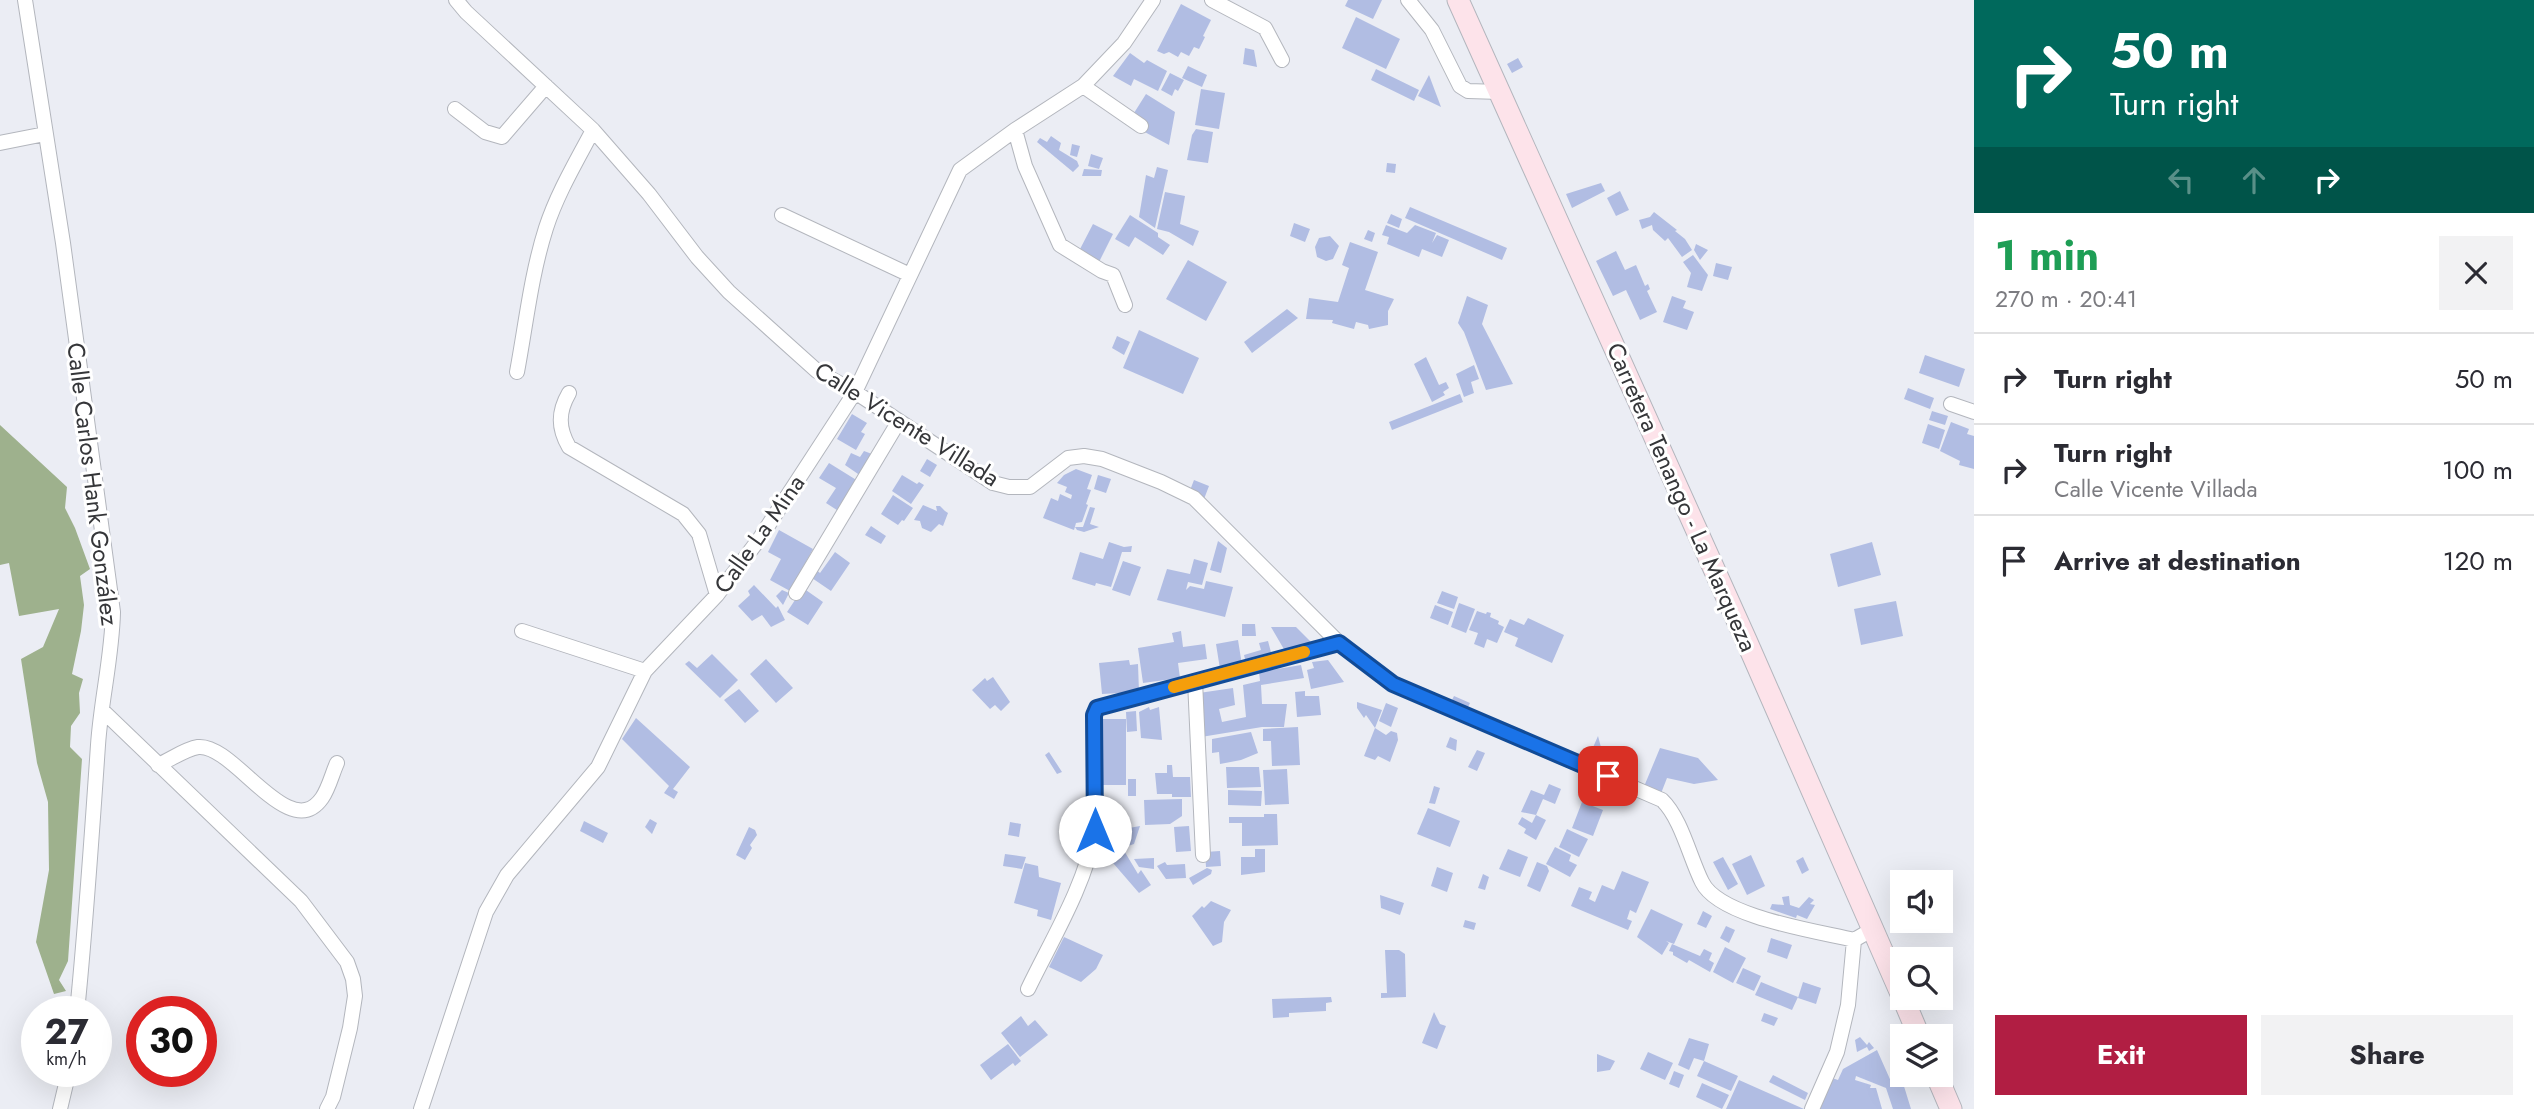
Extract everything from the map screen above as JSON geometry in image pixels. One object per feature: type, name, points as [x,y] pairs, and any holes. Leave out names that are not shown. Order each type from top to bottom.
[{"type":"main road","name":"Carretera Tenango - La Marqueza","points":[[1458,0],[1890,968]]},
{"type":"main road","points":[[1942,1087],[1951,1109]]},
{"type":"street","name":"Calle Carlos Hank González","points":[[25,0],[113,612],[113,639],[98,741],[78,996]]},
{"type":"street","name":"Calle Vicente Villada","points":[[456,0],[593,130],[729,292],[817,371],[855,392],[993,483],[1009,487],[1030,486],[1068,458],[1084,456],[1102,459],[1194,498],[1339,643],[1393,684],[1662,800],[1671,812],[1709,894],[1723,904],[1744,912],[1854,940]]},
{"type":"street","name":"Calle La Mina","points":[[421,1109],[486,912],[496,892],[507,875],[598,767],[645,671],[717,595],[760,538],[855,392],[960,170],[1083,86],[1124,43],[1153,0]]},
{"type":"street","points":[[1212,0],[1265,28],[1282,60]]},
{"type":"street","points":[[1408,0],[1432,30],[1460,86],[1468,91],[1500,92]]},
{"type":"street","points":[[454,109],[485,132],[502,136],[546,86]]},
{"type":"street","points":[[1083,86],[1141,126]]},
{"type":"street","points":[[517,372],[526,310],[546,229],[560,193],[593,130]]},
{"type":"street","points":[[1015,130],[1025,166],[1058,242],[1064,249],[1113,275],[1125,305]]},
{"type":"street","points":[[0,143],[45,134]]},
{"type":"street","points":[[782,215],[910,275]]},
{"type":"street","points":[[569,393],[562,406],[560,421],[562,436],[569,447],[683,514],[699,534],[717,595]]},
{"type":"street","points":[[1951,404],[1974,412]]},
{"type":"street","points":[[796,593],[899,421]]},
{"type":"street","points":[[522,631],[645,671]]},
{"type":"street","points":[[1028,989],[1072,898],[1093,843],[1095,710],[1105,705],[1339,643]]},
{"type":"street","points":[[1195,681],[1203,855]]},
{"type":"street","points":[[103,711],[301,901],[347,962],[354,979],[355,996],[333,1097],[327,1109]]},
{"type":"street","points":[[158,765],[197,747],[211,749],[222,755],[264,792],[297,811],[309,810],[322,798],[337,763]]},
{"type":"street","points":[[1812,1109],[1837,1052],[1848,1006],[1854,940],[1873,929]]},
{"type":"street","points":[[60,1109],[65,1087]]},
{"type":"green space","points":[[0,425],[67,487],[65,508],[90,569],[80,576],[84,605],[72,674],[83,679],[79,693],[80,713],[71,726],[70,747],[82,759],[68,961],[59,980],[66,991],[54,994],[36,942],[49,870],[48,802],[37,763],[21,659],[43,647],[59,609],[19,616],[9,563],[0,565]]},
{"type":"building","points":[[1348,0],[1382,0],[1373,19],[1345,6]]},
{"type":"building","points":[[1181,4],[1211,20],[1199,49],[1194,47],[1189,56],[1181,52],[1178,57],[1169,52],[1164,54],[1157,51]]},
{"type":"building","points":[[1356,17],[1400,39],[1386,69],[1342,48]]},
{"type":"building","points":[[1245,48],[1254,50],[1257,67],[1243,64]]},
{"type":"building","points":[[1130,53],[1144,63],[1147,60],[1167,71],[1158,91],[1134,79],[1131,86],[1113,76]]},
{"type":"building","points":[[1518,58],[1523,67],[1512,73],[1507,64]]},
{"type":"building","points":[[1188,66],[1207,75],[1202,87],[1182,78]]},
{"type":"building","points":[[1376,69],[1419,90],[1414,101],[1371,80]]},
{"type":"building","points":[[1170,73],[1184,80],[1172,96],[1161,90]]},
{"type":"building","points":[[1429,75],[1441,107],[1418,96]]},
{"type":"building","points":[[1201,89],[1225,93],[1219,129],[1195,125]]},
{"type":"building","points":[[1146,94],[1175,112],[1169,145],[1141,130],[1134,113]]},
{"type":"building","points":[[1196,129],[1213,132],[1208,163],[1187,160],[1192,135]]},
{"type":"building","points":[[1051,136],[1061,143],[1059,150],[1077,161],[1079,166],[1073,172],[1037,142],[1040,138],[1047,142]]},
{"type":"building","points":[[1072,144],[1080,146],[1077,157],[1070,155]]},
{"type":"building","points":[[1091,154],[1103,158],[1099,169],[1088,166]]},
{"type":"building","points":[[1387,163],[1396,164],[1395,173],[1386,172]]},
{"type":"building","points":[[1157,167],[1168,170],[1155,228],[1139,217],[1146,175],[1154,178]]},
{"type":"building","points":[[1084,169],[1102,170],[1101,176],[1082,176]]},
{"type":"building","points":[[1601,183],[1605,191],[1572,208],[1566,194]]},
{"type":"building","points":[[1620,191],[1629,210],[1616,216],[1607,198]]},
{"type":"building","points":[[1165,192],[1185,196],[1180,224],[1199,231],[1193,246],[1169,232],[1157,229]]},
{"type":"building","points":[[1410,207],[1507,248],[1502,260],[1405,218]]},
{"type":"building","points":[[1654,212],[1677,230],[1675,231],[1685,239],[1692,250],[1682,257],[1668,238],[1665,241],[1653,230],[1652,225],[1642,229],[1639,220],[1650,217]]},
{"type":"building","points":[[1391,214],[1402,219],[1399,228],[1387,223]]},
{"type":"building","points":[[1130,215],[1158,233],[1158,237],[1170,245],[1163,255],[1135,237],[1129,247],[1115,239]]},
{"type":"building","points":[[1294,223],[1310,229],[1305,242],[1290,236]]},
{"type":"building","points":[[1093,224],[1113,234],[1099,262],[1079,251]]},
{"type":"building","points":[[1386,225],[1407,233],[1415,225],[1436,233],[1432,243],[1437,235],[1449,240],[1442,257],[1422,249],[1419,257],[1387,244],[1389,237],[1382,235]]},
{"type":"building","points":[[1368,230],[1375,233],[1372,242],[1364,239]]},
{"type":"building","points":[[1330,236],[1339,246],[1333,259],[1326,261],[1317,257],[1315,247],[1319,238]]},
{"type":"building","points":[[1350,242],[1378,252],[1365,290],[1394,299],[1388,311],[1388,325],[1369,329],[1368,325],[1356,322],[1354,329],[1332,323],[1333,320],[1306,319],[1309,298],[1338,302],[1349,268],[1342,265]]},
{"type":"building","points":[[1696,244],[1708,250],[1700,260],[1694,250]]},
{"type":"building","points":[[1616,251],[1625,270],[1636,265],[1645,286],[1648,284],[1650,289],[1647,291],[1657,312],[1640,320],[1626,290],[1613,296],[1596,261]]},
{"type":"building","points":[[1693,255],[1708,275],[1702,291],[1687,287],[1691,273],[1683,262]]},
{"type":"building","points":[[1188,260],[1227,282],[1206,321],[1166,299]]},
{"type":"building","points":[[1716,263],[1732,267],[1728,280],[1713,276]]},
{"type":"building","points":[[1467,296],[1488,305],[1482,324],[1513,384],[1486,390],[1458,323]]},
{"type":"building","points":[[1672,296],[1686,301],[1683,308],[1694,312],[1687,330],[1663,322]]},
{"type":"building","points":[[1287,309],[1298,318],[1252,353],[1244,342]]},
{"type":"building","points":[[1139,330],[1199,358],[1183,394],[1123,368]]},
{"type":"building","points":[[1117,336],[1130,342],[1124,355],[1112,348]]},
{"type":"building","points":[[1925,355],[1965,369],[1959,387],[1919,373]]},
{"type":"building","points":[[1426,357],[1439,385],[1446,382],[1449,388],[1443,392],[1445,395],[1432,402],[1414,364]]},
{"type":"building","points":[[1474,365],[1479,379],[1471,382],[1474,393],[1464,397],[1456,374]]},
{"type":"building","points":[[1908,388],[1934,398],[1930,409],[1904,399]]},
{"type":"building","points":[[1460,394],[1463,402],[1392,430],[1389,422]]},
{"type":"building","points":[[1932,411],[1948,416],[1945,425],[1929,420]]},
{"type":"building","points":[[852,414],[867,423],[861,432],[865,434],[856,450],[837,439]]},
{"type":"building","points":[[1951,422],[1969,429],[1967,434],[1974,436],[1974,469],[1959,465],[1960,461],[1940,451]]},
{"type":"building","points":[[1928,424],[1945,430],[1939,449],[1922,443]]},
{"type":"building","points":[[864,451],[872,454],[861,476],[845,465],[851,453],[860,457]]},
{"type":"building","points":[[927,459],[937,465],[930,477],[920,471]]},
{"type":"building","points":[[829,463],[858,481],[840,512],[826,503],[836,488],[819,478]]},
{"type":"building","points":[[1076,469],[1092,475],[1087,489],[1091,490],[1086,504],[1088,505],[1082,522],[1076,523],[1074,530],[1043,518],[1051,498],[1058,501],[1060,494],[1071,499],[1072,495],[1065,492],[1067,487],[1057,483],[1064,475]]},
{"type":"building","points":[[902,475],[924,485],[911,504],[892,491]]},
{"type":"building","points":[[1098,475],[1111,479],[1106,493],[1094,489]]},
{"type":"building","points":[[1194,480],[1209,486],[1204,499],[1189,493]]},
{"type":"building","points":[[893,495],[913,508],[898,525],[881,514]]},
{"type":"building","points":[[923,505],[937,511],[936,506],[940,506],[948,513],[943,526],[939,524],[931,532],[922,528],[920,521],[914,520]]},
{"type":"building","points":[[1090,507],[1095,508],[1090,524],[1099,527],[1084,532],[1077,530],[1075,527],[1083,527]]},
{"type":"building","points":[[871,526],[886,536],[881,544],[865,535]]},
{"type":"building","points":[[779,530],[813,549],[790,591],[770,580],[781,559],[768,552]]},
{"type":"building","points":[[1218,541],[1227,548],[1221,573],[1210,570]]},
{"type":"building","points":[[1109,542],[1124,547],[1132,546],[1131,552],[1122,552],[1111,587],[1096,583],[1095,586],[1072,579],[1080,552],[1103,559]]},
{"type":"building","points":[[1872,542],[1881,575],[1838,587],[1830,554]]},
{"type":"building","points":[[835,552],[850,563],[831,591],[809,576],[814,568],[820,573]]},
{"type":"building","points":[[1194,559],[1208,563],[1202,585],[1188,582],[1186,590],[1190,586],[1204,589],[1206,581],[1233,587],[1225,617],[1157,600],[1167,569],[1190,574]]},
{"type":"building","points":[[1123,561],[1141,567],[1130,596],[1112,590]]},
{"type":"building","points":[[754,585],[776,608],[778,606],[785,620],[771,627],[762,615],[752,621],[738,606],[750,595],[748,591]]},
{"type":"building","points":[[803,588],[823,602],[808,625],[787,612]]},
{"type":"building","points":[[782,590],[789,593],[783,605],[776,596]]},
{"type":"building","points":[[1442,591],[1458,597],[1454,609],[1437,603]]},
{"type":"building","points":[[1896,601],[1903,636],[1861,645],[1854,609]]},
{"type":"building","points":[[1459,603],[1475,609],[1466,633],[1451,627]]},
{"type":"building","points":[[1435,605],[1453,612],[1448,625],[1430,618]]},
{"type":"building","points":[[1477,611],[1491,613],[1490,617],[1504,627],[1497,643],[1487,639],[1484,648],[1474,644],[1478,633],[1469,630]]},
{"type":"building","points":[[1528,618],[1564,635],[1552,663],[1515,646],[1518,638],[1504,632],[1510,619],[1524,625]]},
{"type":"building","points":[[1242,624],[1255,624],[1256,636],[1242,636]]},
{"type":"building","points":[[1271,627],[1296,627],[1313,644],[1285,651]]},
{"type":"building","points":[[1181,631],[1183,647],[1205,644],[1207,659],[1178,663],[1180,678],[1143,683],[1138,648],[1174,642],[1172,633]]},
{"type":"building","points":[[1238,640],[1242,665],[1220,669],[1216,644]]},
{"type":"building","points":[[1268,641],[1272,656],[1246,663],[1244,655],[1261,650],[1259,643]]},
{"type":"building","points":[[712,654],[738,680],[720,698],[685,664],[689,661],[697,668]]},
{"type":"building","points":[[766,659],[793,688],[776,703],[750,674]]},
{"type":"building","points":[[1129,660],[1130,665],[1138,664],[1139,692],[1102,694],[1099,663]]},
{"type":"building","points":[[1328,660],[1344,682],[1311,689],[1307,670],[1314,668],[1312,662]]},
{"type":"building","points":[[1301,665],[1304,678],[1261,685],[1262,704],[1287,704],[1284,727],[1262,727],[1201,737],[1199,693],[1233,688],[1235,705],[1219,709],[1222,722],[1246,717],[1243,685],[1260,681],[1259,672]]},
{"type":"building","points":[[993,677],[1010,702],[1001,711],[995,705],[990,709],[972,690],[985,678],[987,681]]},
{"type":"building","points":[[739,689],[759,711],[745,723],[724,700]]},
{"type":"building","points":[[1305,691],[1305,696],[1319,696],[1321,715],[1297,717],[1295,692]]},
{"type":"building","points":[[1454,696],[1470,703],[1465,713],[1449,706]]},
{"type":"building","points":[[1357,702],[1382,710],[1375,728],[1357,708]]},
{"type":"building","points":[[1386,703],[1398,708],[1391,727],[1379,721]]},
{"type":"building","points":[[1149,707],[1150,710],[1159,707],[1162,740],[1141,738],[1139,712]]},
{"type":"building","points":[[1136,711],[1137,731],[1127,732],[1126,712]]},
{"type":"building","points":[[636,718],[690,767],[673,789],[678,792],[674,799],[664,793],[669,786],[622,739]]},
{"type":"building","points":[[1100,719],[1126,719],[1126,785],[1100,785]]},
{"type":"building","points":[[1298,727],[1300,765],[1272,766],[1271,741],[1263,741],[1263,729]]},
{"type":"building","points":[[1375,728],[1386,735],[1391,731],[1397,733],[1398,740],[1390,762],[1378,756],[1375,760],[1364,756]]},
{"type":"building","points":[[1251,732],[1258,753],[1220,764],[1219,752],[1212,753],[1212,739]]},
{"type":"building","points":[[1598,736],[1608,774],[1579,761],[1581,756],[1588,759]]},
{"type":"building","points":[[1450,737],[1457,740],[1456,751],[1446,747]]},
{"type":"building","points":[[1660,748],[1698,758],[1718,780],[1694,784],[1667,778],[1660,796],[1643,789]]},
{"type":"building","points":[[1477,750],[1485,753],[1477,771],[1468,767]]},
{"type":"building","points":[[1049,752],[1062,772],[1057,774],[1045,755]]},
{"type":"building","points":[[1167,765],[1172,765],[1173,777],[1190,777],[1191,797],[1157,794],[1155,773],[1167,773]]},
{"type":"building","points":[[1226,767],[1259,767],[1261,787],[1227,788]]},
{"type":"building","points":[[1287,769],[1289,804],[1265,805],[1263,770]]},
{"type":"building","points":[[1128,779],[1136,779],[1136,796],[1128,796]]},
{"type":"building","points":[[1549,784],[1561,789],[1555,804],[1543,799],[1536,815],[1521,812],[1531,790],[1544,795]]},
{"type":"building","points":[[1434,786],[1440,788],[1435,804],[1429,803]]},
{"type":"building","points":[[1228,790],[1262,791],[1261,806],[1228,805]]},
{"type":"building","points":[[1182,799],[1182,816],[1170,824],[1145,825],[1144,800]]},
{"type":"building","points":[[1582,802],[1603,810],[1593,836],[1572,828]]},
{"type":"building","points":[[1428,808],[1460,821],[1450,847],[1417,834]]},
{"type":"building","points":[[1264,814],[1277,814],[1278,845],[1242,846],[1242,823],[1229,823],[1229,817],[1264,817]]},
{"type":"building","points":[[1536,815],[1546,820],[1536,840],[1524,833],[1526,829],[1518,824],[1522,817],[1532,823]]},
{"type":"building","points":[[650,819],[657,823],[652,834],[645,827]]},
{"type":"building","points":[[584,821],[608,833],[603,843],[580,831]]},
{"type":"building","points":[[1010,822],[1021,824],[1019,837],[1008,835]]},
{"type":"building","points":[[1128,823],[1129,828],[1140,826],[1134,844],[1125,847],[1110,828]]},
{"type":"building","points":[[1189,826],[1191,851],[1176,852],[1174,827]]},
{"type":"building","points":[[749,827],[755,830],[757,835],[745,860],[736,855]]},
{"type":"building","points":[[1567,829],[1588,839],[1579,857],[1559,847]]},
{"type":"building","points":[[1120,844],[1138,874],[1141,870],[1151,885],[1139,893],[1107,856]]},
{"type":"building","points":[[1555,847],[1571,855],[1569,861],[1577,865],[1570,877],[1546,864]]},
{"type":"building","points":[[1255,849],[1265,849],[1265,872],[1241,875],[1241,857],[1255,857]]},
{"type":"building","points":[[1508,849],[1528,857],[1520,877],[1499,869]]},
{"type":"building","points":[[1220,851],[1221,866],[1206,867],[1205,852]]},
{"type":"building","points":[[1005,854],[1026,857],[1022,869],[1003,866]]},
{"type":"building","points":[[1751,855],[1765,886],[1747,895],[1732,864]]},
{"type":"building","points":[[1723,857],[1738,884],[1728,890],[1713,862]]},
{"type":"building","points":[[1803,857],[1809,870],[1802,874],[1796,861]]},
{"type":"building","points":[[1154,858],[1154,869],[1139,867],[1134,859]]},
{"type":"building","points":[[1165,862],[1167,865],[1185,864],[1186,878],[1166,879],[1157,866]]},
{"type":"building","points":[[1537,862],[1547,866],[1549,871],[1540,892],[1527,886]]},
{"type":"building","points":[[1025,863],[1038,866],[1039,877],[1061,883],[1051,920],[1037,916],[1038,910],[1014,903]]},
{"type":"building","points":[[1437,867],[1453,873],[1447,892],[1431,886]]},
{"type":"building","points":[[1207,868],[1212,870],[1211,874],[1193,885],[1189,878]]},
{"type":"building","points":[[1622,871],[1649,882],[1636,913],[1630,910],[1627,919],[1632,921],[1628,930],[1571,906],[1579,887],[1592,892],[1589,899],[1595,902],[1602,885],[1614,890]]},
{"type":"building","points":[[1483,874],[1489,877],[1485,890],[1478,888]]},
{"type":"building","points":[[1380,895],[1404,903],[1400,915],[1381,908]]},
{"type":"building","points":[[1789,896],[1790,905],[1799,908],[1809,897],[1814,900],[1810,904],[1815,905],[1807,919],[1770,909],[1772,904],[1784,905],[1782,897]]},
{"type":"building","points":[[1211,901],[1231,910],[1224,922],[1222,942],[1213,946],[1192,916]]},
{"type":"building","points":[[1651,909],[1683,924],[1674,944],[1666,941],[1669,943],[1662,955],[1637,937]]},
{"type":"building","points":[[1703,911],[1712,916],[1706,928],[1697,924]]},
{"type":"building","points":[[1465,920],[1476,923],[1474,930],[1463,927]]},
{"type":"building","points":[[1726,926],[1735,930],[1729,943],[1720,938]]},
{"type":"building","points":[[1064,937],[1103,955],[1096,969],[1081,982],[1049,967]]},
{"type":"building","points":[[1771,938],[1792,945],[1787,959],[1767,952]]},
{"type":"building","points":[[1672,944],[1700,956],[1704,949],[1712,953],[1709,960],[1714,963],[1710,972],[1689,960],[1687,963],[1673,955],[1673,952],[1669,951]]},
{"type":"building","points":[[1725,947],[1746,958],[1733,983],[1713,972]]},
{"type":"building","points":[[1385,950],[1399,950],[1405,954],[1406,997],[1381,998],[1381,993],[1387,993]]},
{"type":"building","points":[[1743,968],[1761,976],[1754,991],[1736,983]]},
{"type":"building","points":[[1761,982],[1798,997],[1792,1010],[1755,995]]},
{"type":"building","points":[[1803,982],[1821,988],[1816,1004],[1798,998]]},
{"type":"building","points":[[1331,997],[1332,1002],[1326,1003],[1326,1011],[1289,1013],[1289,1017],[1273,1018],[1272,999]]},
{"type":"building","points":[[1434,1012],[1440,1024],[1446,1026],[1437,1049],[1422,1043]]},
{"type":"building","points":[[1764,1013],[1778,1018],[1774,1026],[1761,1021]]},
{"type":"building","points":[[1021,1016],[1028,1026],[1035,1020],[1048,1035],[1020,1057],[1001,1033]]},
{"type":"building","points":[[1860,1037],[1874,1048],[1869,1051],[1867,1047],[1857,1052],[1855,1040]]},
{"type":"building","points":[[1689,1038],[1709,1044],[1704,1061],[1694,1058],[1689,1070],[1678,1065]]},
{"type":"building","points":[[1008,1044],[1021,1061],[1015,1066],[1013,1063],[991,1080],[980,1065]]},
{"type":"building","points":[[1877,1050],[1890,1079],[1890,1087],[1904,1087],[1911,1109],[1893,1109],[1886,1088],[1856,1076],[1855,1080],[1871,1085],[1870,1088],[1876,1088],[1882,1109],[1813,1109],[1832,1078],[1838,1080],[1843,1069]]},
{"type":"building","points":[[1648,1052],[1673,1063],[1665,1080],[1640,1069]]},
{"type":"building","points":[[1597,1054],[1615,1061],[1610,1070],[1597,1072]]},
{"type":"building","points":[[1704,1061],[1738,1076],[1731,1091],[1697,1076]]},
{"type":"building","points":[[1674,1071],[1684,1075],[1679,1088],[1669,1084]]},
{"type":"building","points":[[1773,1075],[1808,1093],[1805,1100],[1769,1082]]},
{"type":"building","points":[[1739,1080],[1804,1109],[1726,1109]]},
{"type":"building","points":[[1702,1083],[1729,1095],[1722,1109],[1696,1097]]},
{"type":"slow traffic","points":[[1174,687],[1304,652]]},
{"type":"route","points":[[1095,831],[1094,715],[1097,708],[1339,643],[1393,684],[1608,776]]}]
